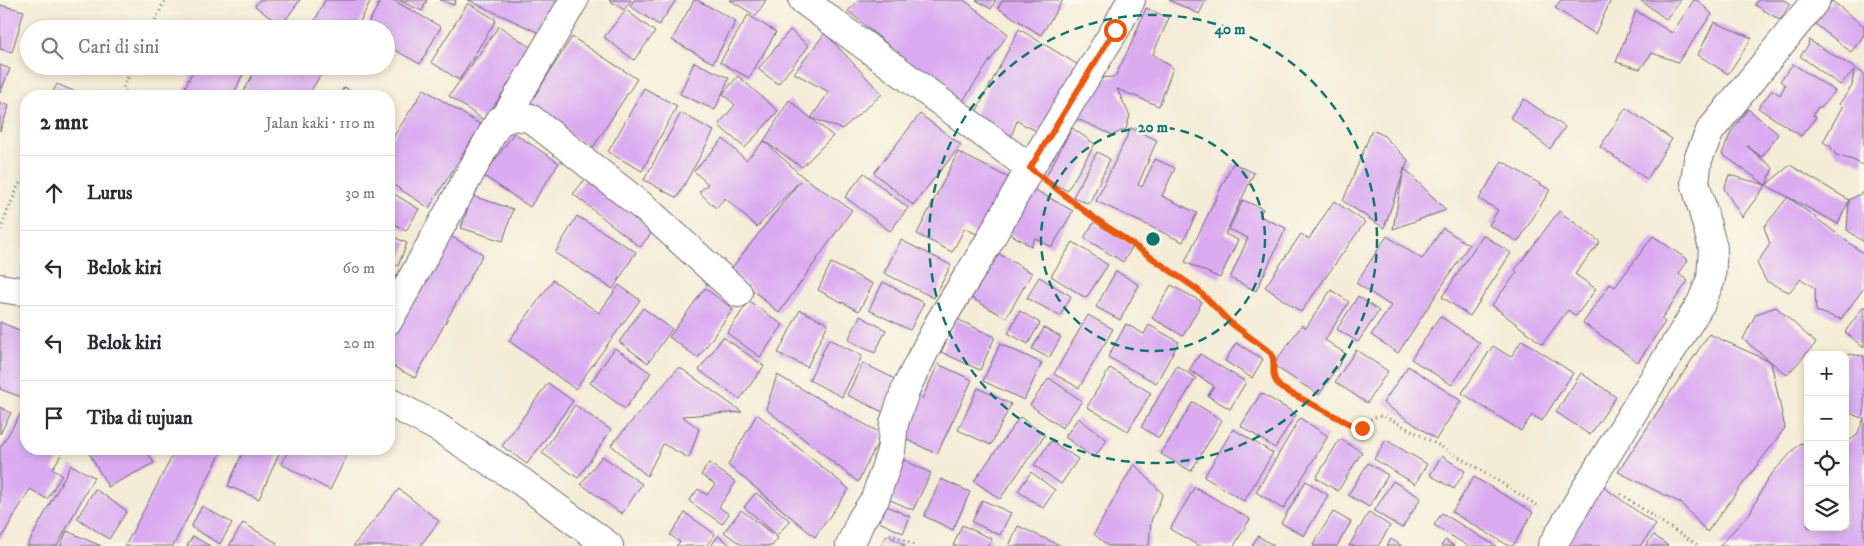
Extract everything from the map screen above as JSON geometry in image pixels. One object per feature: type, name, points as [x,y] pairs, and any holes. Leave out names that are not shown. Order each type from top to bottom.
[{"type":"street","points":[[504,120],[574,0]]},
{"type":"street","points":[[803,0],[1030,168]]},
{"type":"street","points":[[850,546],[861,520],[874,499],[891,451],[894,423],[907,386],[939,323],[986,247],[1030,168],[1115,30],[1131,0]]},
{"type":"street","points":[[1559,535],[1701,303],[1711,279],[1713,248],[1695,182],[1698,159],[1710,131],[1816,0]]},
{"type":"street","points":[[395,309],[499,122],[514,116],[530,118],[646,210],[738,293]]},
{"type":"street","points":[[0,288],[20,291]]},
{"type":"street","points":[[395,405],[438,427],[522,482],[609,546]]},
{"type":"path","points":[[155,20],[164,0]]},
{"type":"path","points":[[124,90],[123,88],[129,75]]},
{"type":"path","points":[[1030,168],[1086,212],[1198,290],[1231,323],[1271,353],[1274,358],[1272,370],[1276,382],[1281,388],[1358,428],[1362,428],[1369,420],[1377,416],[1383,416],[1447,448],[1559,535]]},
{"type":"path","points":[[0,230],[20,182]]},
{"type":"path","points":[[1594,475],[1698,546]]},
{"type":"building","points":[[259,0],[300,0],[285,20],[273,20],[255,6]]},
{"type":"building","points":[[325,0],[371,0],[361,20],[315,20]]},
{"type":"building","points":[[381,0],[393,0],[441,27],[420,64],[395,50],[395,20],[370,20]]},
{"type":"building","points":[[399,0],[427,0],[422,11]]},
{"type":"building","points":[[440,0],[456,0],[454,5]]},
{"type":"building","points":[[468,0],[553,0],[561,4],[546,36]]},
{"type":"building","points":[[609,0],[631,0],[624,10]]},
{"type":"building","points":[[634,0],[676,0],[659,25],[630,6]]},
{"type":"building","points":[[694,0],[736,21],[713,63],[672,40]]},
{"type":"building","points":[[730,0],[766,0],[756,16]]},
{"type":"building","points":[[859,0],[964,0],[1008,34],[960,105],[848,11]]},
{"type":"building","points":[[976,0],[996,0],[991,9]]},
{"type":"building","points":[[1003,0],[1063,0],[1041,35],[998,8]]},
{"type":"building","points":[[1169,0],[1206,0],[1199,14]]},
{"type":"building","points":[[1561,0],[1611,0],[1595,34],[1555,8]]},
{"type":"building","points":[[1640,0],[1681,0],[1666,19]]},
{"type":"building","points":[[1694,0],[1697,0],[1712,14],[1678,62],[1652,53],[1640,69],[1616,62],[1636,11],[1672,33]]},
{"type":"building","points":[[1758,0],[1784,0],[1790,4],[1780,20],[1755,5]]},
{"type":"building","points":[[1832,1],[1864,26],[1864,35],[1851,52],[1814,23]]},
{"type":"building","points":[[468,3],[496,20],[459,80],[431,62]]},
{"type":"building","points":[[0,5],[24,11],[12,52],[0,49]]},
{"type":"building","points":[[1146,8],[1169,18],[1153,54],[1173,68],[1159,106],[1117,89],[1130,116],[1126,129],[1113,135],[1075,118],[1091,78],[1115,77]]},
{"type":"building","points":[[626,10],[655,32],[634,60],[604,37]]},
{"type":"building","points":[[748,15],[776,32],[749,78],[720,62]]},
{"type":"building","points":[[1714,22],[1752,38],[1728,74],[1698,55]]},
{"type":"building","points":[[499,26],[533,49],[484,120],[449,96]]},
{"type":"building","points":[[1019,29],[1080,66],[1044,135],[1017,121],[1009,142],[975,114]]},
{"type":"building","points":[[790,30],[809,46],[778,84],[758,69]]},
{"type":"building","points":[[825,33],[882,94],[842,129],[811,118],[829,92],[794,73]]},
{"type":"building","points":[[572,37],[637,79],[592,149],[527,108]]},
{"type":"building","points":[[1809,40],[1864,74],[1864,162],[1862,165],[1836,155],[1830,146],[1823,142],[1842,107],[1839,104],[1852,86],[1854,70],[1840,85],[1800,56],[1808,46]]},
{"type":"building","points":[[694,62],[729,78],[715,110],[680,94]]},
{"type":"building","points":[[1793,64],[1835,91],[1821,108],[1818,107],[1813,115],[1816,117],[1801,136],[1758,108],[1772,90],[1780,95],[1785,85],[1780,81]]},
{"type":"building","points":[[0,65],[10,69],[0,93]]},
{"type":"building","points":[[191,75],[242,75],[236,90],[184,90]]},
{"type":"building","points":[[252,75],[320,75],[312,90],[245,90]]},
{"type":"building","points":[[738,76],[778,111],[745,148],[718,125],[735,105],[723,94]]},
{"type":"building","points":[[57,84],[71,90],[54,90]]},
{"type":"building","points":[[644,88],[677,106],[642,171],[608,152]]},
{"type":"building","points":[[424,89],[481,125],[429,208],[395,186],[395,135]]},
{"type":"building","points":[[1524,99],[1565,127],[1550,149],[1510,117]]},
{"type":"building","points":[[789,100],[833,136],[802,167],[764,141]]},
{"type":"building","points":[[0,102],[9,106],[0,131]]},
{"type":"building","points":[[1626,108],[1672,139],[1647,179],[1600,147]]},
{"type":"building","points":[[1748,109],[1778,134],[1762,157],[1747,146],[1773,168],[1766,185],[1722,154],[1731,132]]},
{"type":"building","points":[[681,113],[714,131],[677,198],[644,180]]},
{"type":"building","points":[[920,114],[961,145],[913,205],[874,173]]},
{"type":"building","points":[[1072,128],[1095,144],[1067,191],[1045,178]]},
{"type":"building","points":[[1131,128],[1157,140],[1138,185],[1142,187],[1155,159],[1175,168],[1162,196],[1197,213],[1183,242],[1096,201]]},
{"type":"building","points":[[1372,130],[1383,135],[1408,160],[1384,228],[1343,201]]},
{"type":"building","points":[[514,133],[559,163],[530,207],[484,176]]},
{"type":"building","points":[[723,139],[746,160],[764,141],[803,177],[852,210],[779,313],[730,270],[800,181],[757,227],[725,198],[716,208],[699,192],[708,184],[694,171]]},
{"type":"building","points":[[958,152],[1011,179],[982,237],[965,228],[952,252],[917,234]]},
{"type":"building","points":[[1097,152],[1110,159],[1089,204],[1073,197]]},
{"type":"building","points":[[1502,161],[1550,190],[1518,242],[1489,225],[1498,210],[1479,199]]},
{"type":"building","points":[[1233,163],[1254,173],[1225,234],[1238,240],[1220,278],[1185,262]]},
{"type":"building","points":[[1790,165],[1849,200],[1838,224],[1766,185]]},
{"type":"building","points":[[1404,168],[1446,210],[1393,229]]},
{"type":"building","points":[[864,173],[908,208],[890,231],[845,197]]},
{"type":"building","points":[[1729,175],[1766,185],[1742,217],[1724,189]]},
{"type":"building","points":[[587,177],[654,230],[640,247],[573,194]]},
{"type":"building","points":[[1028,186],[1073,211],[1052,247],[1035,238],[1031,246],[1003,230]]},
{"type":"building","points":[[1864,192],[1864,242],[1847,230],[1849,200]]},
{"type":"building","points":[[395,195],[419,209],[406,231],[395,224]]},
{"type":"building","points":[[472,196],[513,209],[503,241],[461,228]]},
{"type":"building","points":[[1788,197],[1864,254],[1864,288],[1841,319],[1816,311],[1815,288],[1801,279],[1789,292],[1766,281],[1757,263],[1770,244],[1764,227]]},
{"type":"building","points":[[1243,200],[1263,209],[1259,216],[1286,228],[1256,291],[1230,278],[1248,238],[1229,229]]},
{"type":"building","points":[[1334,201],[1365,222],[1301,312],[1265,287],[1301,234],[1309,239]]},
{"type":"building","points":[[1559,211],[1600,242],[1575,274],[1596,289],[1576,316],[1568,310],[1542,344],[1492,305],[1517,272],[1515,270]]},
{"type":"building","points":[[577,216],[636,252],[613,289],[555,253]]},
{"type":"building","points":[[1094,222],[1133,246],[1123,262],[1084,238]]},
{"type":"building","points":[[1443,228],[1469,245],[1398,353],[1371,335],[1391,306],[1356,283],[1387,236],[1422,259]]},
{"type":"building","points":[[445,233],[483,254],[415,378],[395,367],[395,325]]},
{"type":"building","points":[[1483,235],[1511,253],[1470,316],[1442,297]]},
{"type":"building","points":[[1653,236],[1688,260],[1679,274],[1688,281],[1661,319],[1665,322],[1638,362],[1583,323],[1610,284],[1615,287]]},
{"type":"building","points":[[395,238],[407,243],[398,266],[395,265]]},
{"type":"building","points":[[901,240],[951,265],[934,298],[884,273]]},
{"type":"building","points":[[1073,242],[1108,265],[1086,298],[1051,276]]},
{"type":"building","points":[[994,251],[1032,273],[1006,318],[968,296]]},
{"type":"building","points":[[831,263],[873,284],[859,311],[818,290]]},
{"type":"building","points":[[1116,271],[1139,285],[1120,320],[1096,307]]},
{"type":"building","points":[[1039,277],[1071,296],[1060,316],[1027,298]]},
{"type":"building","points":[[553,280],[599,313],[619,285],[640,300],[575,389],[509,341]]},
{"type":"building","points":[[883,282],[924,303],[910,330],[869,310]]},
{"type":"building","points":[[1171,285],[1202,302],[1183,336],[1152,318]]},
{"type":"building","points":[[705,288],[733,309],[698,358],[669,337]]},
{"type":"building","points":[[1331,290],[1349,302],[1325,340],[1346,354],[1319,395],[1273,365],[1302,325],[1306,328]]},
{"type":"building","points":[[1358,296],[1379,311],[1358,342],[1337,329]]},
{"type":"building","points":[[749,301],[783,325],[760,357],[727,333]]},
{"type":"building","points":[[1864,306],[1864,348],[1845,332]]},
{"type":"building","points":[[1776,307],[1816,343],[1809,351],[1804,351],[1804,356],[1787,375],[1743,339],[1756,314]]},
{"type":"building","points":[[643,308],[672,329],[648,363],[619,342]]},
{"type":"building","points":[[800,310],[828,324],[807,367],[778,353]]},
{"type":"building","points":[[1020,311],[1040,323],[1028,344],[1008,333]]},
{"type":"building","points":[[1088,315],[1113,329],[1079,388],[1054,374]]},
{"type":"building","points":[[860,316],[886,330],[875,353],[848,340]]},
{"type":"building","points":[[1440,316],[1480,343],[1452,385],[1411,359]]},
{"type":"building","points":[[957,319],[995,337],[980,370],[941,352]]},
{"type":"building","points":[[0,322],[20,330],[20,397],[0,389]]},
{"type":"building","points":[[1126,324],[1144,334],[1149,325],[1179,342],[1156,383],[1108,357]]},
{"type":"building","points":[[1044,328],[1061,337],[1049,358],[1032,349]]},
{"type":"building","points":[[1709,334],[1771,362],[1785,428],[1707,532],[1681,503],[1618,472]]},
{"type":"building","points":[[723,337],[764,366],[740,399],[699,370]]},
{"type":"building","points":[[829,339],[862,356],[842,397],[809,380]]},
{"type":"building","points":[[1522,340],[1573,373],[1542,421],[1532,415],[1521,431],[1462,393],[1493,346],[1511,357]]},
{"type":"building","points":[[1236,343],[1263,359],[1252,378],[1225,361]]},
{"type":"building","points":[[1000,344],[1042,363],[1024,400],[983,381]]},
{"type":"building","points":[[615,348],[651,373],[625,409],[590,383]]},
{"type":"building","points":[[1356,350],[1388,371],[1367,403],[1335,382]]},
{"type":"building","points":[[1200,354],[1246,382],[1230,409],[1208,396],[1214,386],[1189,370]]},
{"type":"building","points":[[1849,354],[1864,356],[1864,413],[1861,418],[1849,413]]},
{"type":"building","points":[[863,363],[899,381],[883,412],[847,395]]},
{"type":"building","points":[[938,364],[972,380],[937,454],[897,435],[915,396],[922,399]]},
{"type":"building","points":[[1177,366],[1196,378],[1159,438],[1141,427]]},
{"type":"building","points":[[1408,366],[1461,401],[1436,439],[1383,403]]},
{"type":"building","points":[[679,367],[742,412],[682,416],[699,429],[689,458],[663,444],[647,476],[611,445]]},
{"type":"building","points":[[1110,368],[1151,393],[1128,431],[1087,407]]},
{"type":"building","points":[[1581,373],[1616,397],[1590,435],[1556,412]]},
{"type":"building","points":[[777,375],[882,434],[858,482],[766,409]]},
{"type":"building","points":[[1049,378],[1082,401],[1062,428],[1030,405]]},
{"type":"building","points":[[548,383],[573,401],[527,464],[502,446]]},
{"type":"building","points":[[978,388],[1011,404],[991,445],[958,430]]},
{"type":"building","points":[[1261,393],[1296,414],[1275,448],[1241,426]]},
{"type":"building","points":[[1193,402],[1222,420],[1191,471],[1161,454]]},
{"type":"building","points":[[575,405],[611,430],[578,478],[542,453]]},
{"type":"building","points":[[0,407],[11,413],[0,434]]},
{"type":"building","points":[[757,414],[849,489],[815,537],[728,465]]},
{"type":"building","points":[[20,415],[20,455],[61,455],[52,469],[62,475],[47,499],[30,489],[0,540],[0,448]]},
{"type":"building","points":[[1020,417],[1045,435],[1000,499],[974,481]]},
{"type":"building","points":[[1078,418],[1107,440],[1094,458],[1065,437]]},
{"type":"building","points":[[1300,418],[1328,436],[1283,509],[1256,492]]},
{"type":"building","points":[[1864,418],[1864,546],[1719,546],[1750,513],[1768,478],[1800,443],[1804,444],[1804,531],[1849,531],[1849,441],[1857,435]]},
{"type":"building","points":[[1233,429],[1273,453],[1244,501],[1204,477]]},
{"type":"building","points":[[1340,439],[1362,452],[1338,491],[1316,478]]},
{"type":"building","points":[[1386,440],[1427,464],[1415,484],[1374,459]]},
{"type":"building","points":[[1051,441],[1078,459],[1061,484],[1034,465]]},
{"type":"building","points":[[90,455],[149,455],[154,463],[108,487]]},
{"type":"building","points":[[173,455],[220,455],[173,546],[125,546]]},
{"type":"building","points":[[241,455],[278,455],[259,499],[228,486]]},
{"type":"building","points":[[286,455],[347,455],[330,490],[281,464]]},
{"type":"building","points":[[602,456],[642,484],[622,514],[581,484]]},
{"type":"building","points":[[1442,456],[1465,471],[1454,489],[1430,475]]},
{"type":"building","points":[[904,460],[931,473],[913,510],[886,498]]},
{"type":"building","points":[[709,463],[736,482],[719,507],[729,514],[722,524],[689,501],[698,489],[707,495],[715,484],[701,475]]},
{"type":"building","points":[[1368,463],[1388,475],[1369,507],[1348,495]]},
{"type":"building","points":[[1134,464],[1163,494],[1151,521],[1149,546],[1108,546],[1094,534]]},
{"type":"building","points":[[71,465],[94,477],[57,546],[27,546]]},
{"type":"building","points":[[1031,472],[1055,490],[1043,508],[1018,491]]},
{"type":"building","points":[[1474,477],[1533,512],[1513,546],[1509,546],[1452,512]]},
{"type":"building","points":[[941,479],[970,492],[953,530],[924,516]]},
{"type":"building","points":[[1306,481],[1328,495],[1304,536],[1281,523]]},
{"type":"building","points":[[1393,481],[1421,498],[1402,528],[1374,511]]},
{"type":"building","points":[[1602,486],[1656,525],[1640,546],[1569,546],[1566,544]]},
{"type":"building","points":[[1195,487],[1250,519],[1234,546],[1199,546],[1170,529]]},
{"type":"building","points":[[95,489],[127,511],[109,539],[77,518]]},
{"type":"building","points":[[399,489],[439,521],[420,546],[353,546]]},
{"type":"building","points":[[756,493],[790,521],[777,535],[744,507]]},
{"type":"building","points":[[982,500],[1011,513],[1000,535],[972,522]]},
{"type":"building","points":[[202,506],[232,523],[220,544],[191,527]]},
{"type":"building","points":[[887,506],[910,517],[903,533],[879,522]]},
{"type":"building","points":[[741,510],[778,538],[772,546],[743,546],[724,532]]},
{"type":"building","points":[[1333,512],[1351,522],[1337,546],[1313,545]]},
{"type":"building","points":[[1369,512],[1390,526],[1378,546],[1349,546]]},
{"type":"building","points":[[685,513],[715,534],[706,546],[676,546],[680,542],[670,535]]},
{"type":"building","points":[[1442,513],[1496,546],[1468,546],[1434,525]]},
{"type":"building","points":[[243,523],[277,543],[276,546],[229,546]]},
{"type":"building","points":[[962,525],[992,539],[988,546],[953,546]]},
{"type":"building","points":[[1018,526],[1061,546],[1009,546]]},
{"type":"building","points":[[67,531],[101,546],[60,546]]},
{"type":"building","points":[[887,535],[906,546],[881,546]]},
{"type":"building","points":[[1654,535],[1668,546],[1645,546]]},
{"type":"building","points":[[193,536],[210,546],[187,546]]},
{"type":"building","points":[[718,536],[732,546],[711,546]]},
{"type":"building","points":[[1258,536],[1274,546],[1252,546]]},
{"type":"building","points":[[1391,539],[1402,546],[1387,546]]},
{"type":"building","points":[[1445,540],[1454,546],[1441,546]]},
{"type":"route","points":[[1115,30],[1030,168],[1086,212],[1198,290],[1231,323],[1271,353],[1274,358],[1272,370],[1276,382],[1281,388],[1358,428],[1362,428]]}]
